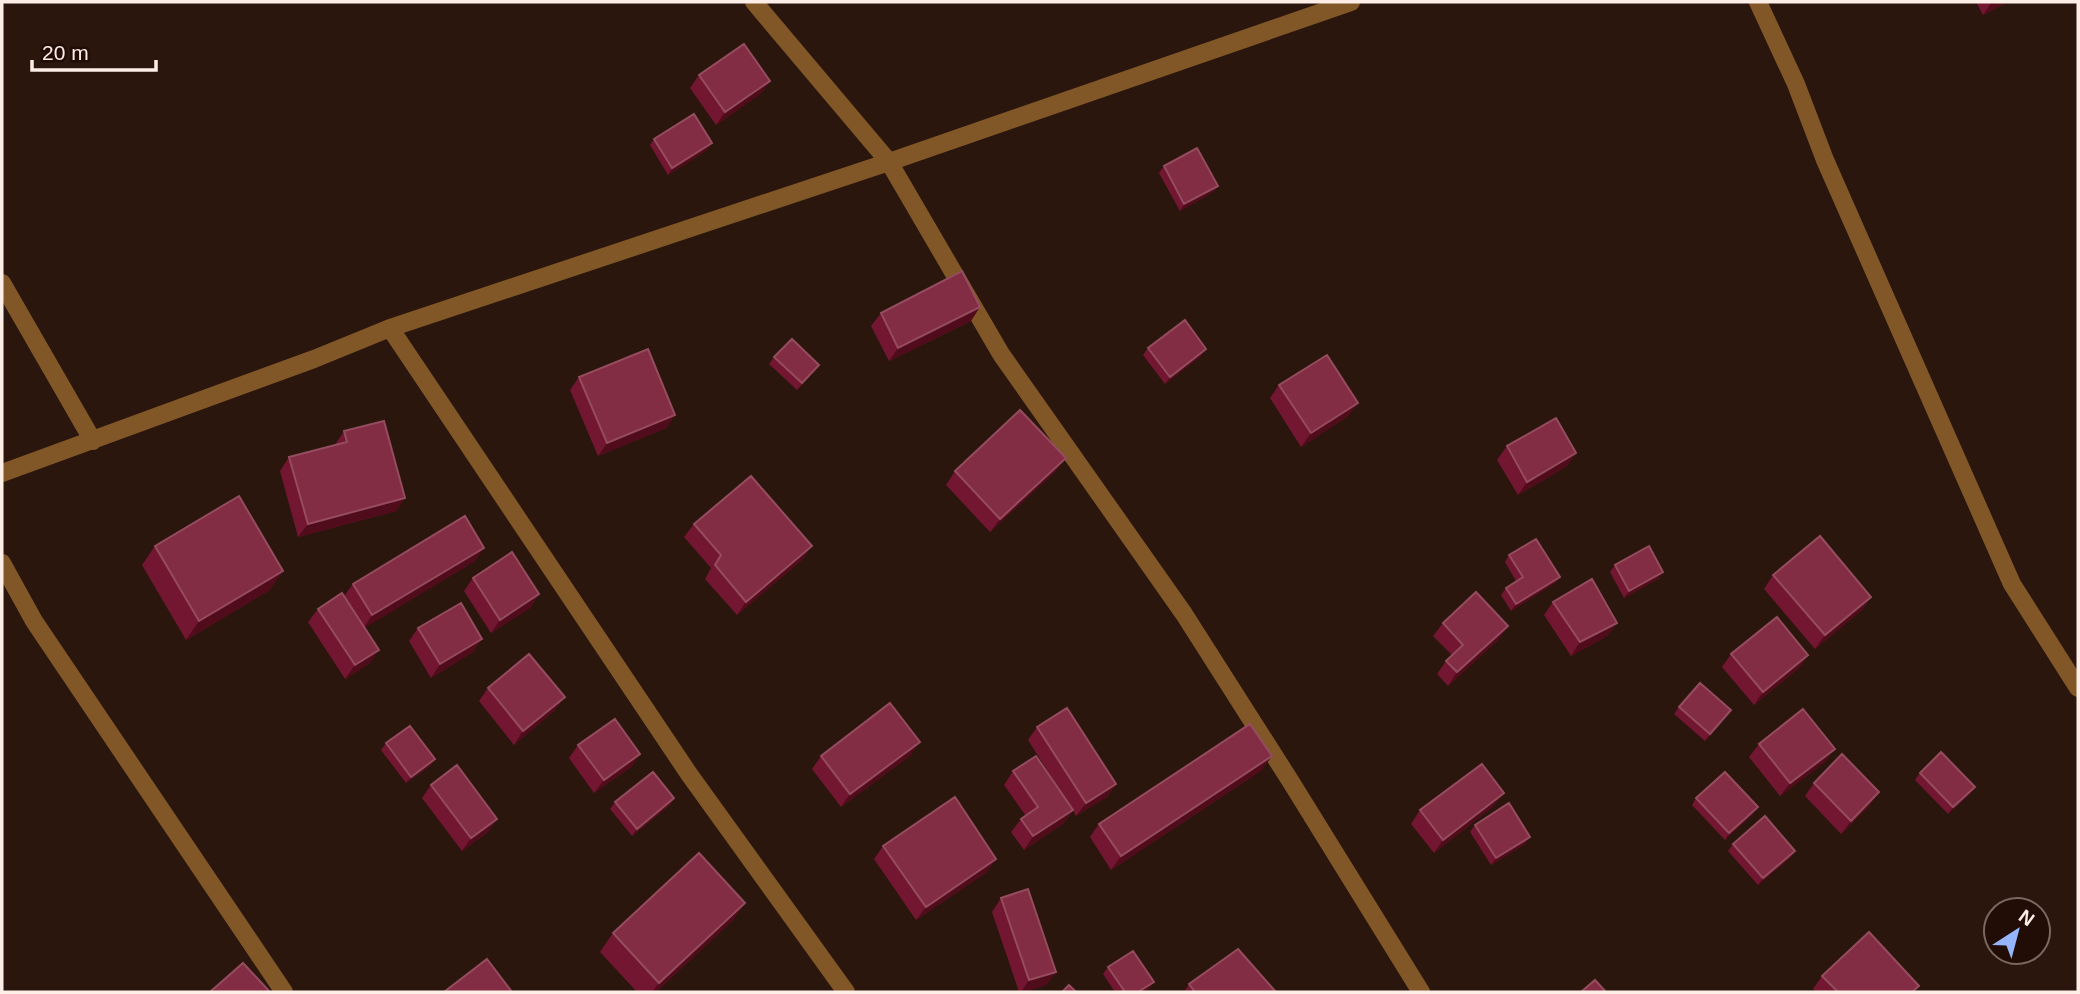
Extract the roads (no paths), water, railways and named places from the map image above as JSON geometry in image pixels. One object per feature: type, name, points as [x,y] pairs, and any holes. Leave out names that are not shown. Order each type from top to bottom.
[{"type":"street","points":[[754,2],[889,162],[1001,354],[1184,614],[1421,992]]},
{"type":"street","points":[[2,473],[390,328],[889,162],[1351,2]]},
{"type":"street","points":[[1758,2],[2012,584],[2078,688]]},
{"type":"street","points":[[2,283],[93,441]]},
{"type":"street","points":[[390,328],[689,774],[846,992]]},
{"type":"street","points":[[2,563],[34,621],[284,992]]}]
